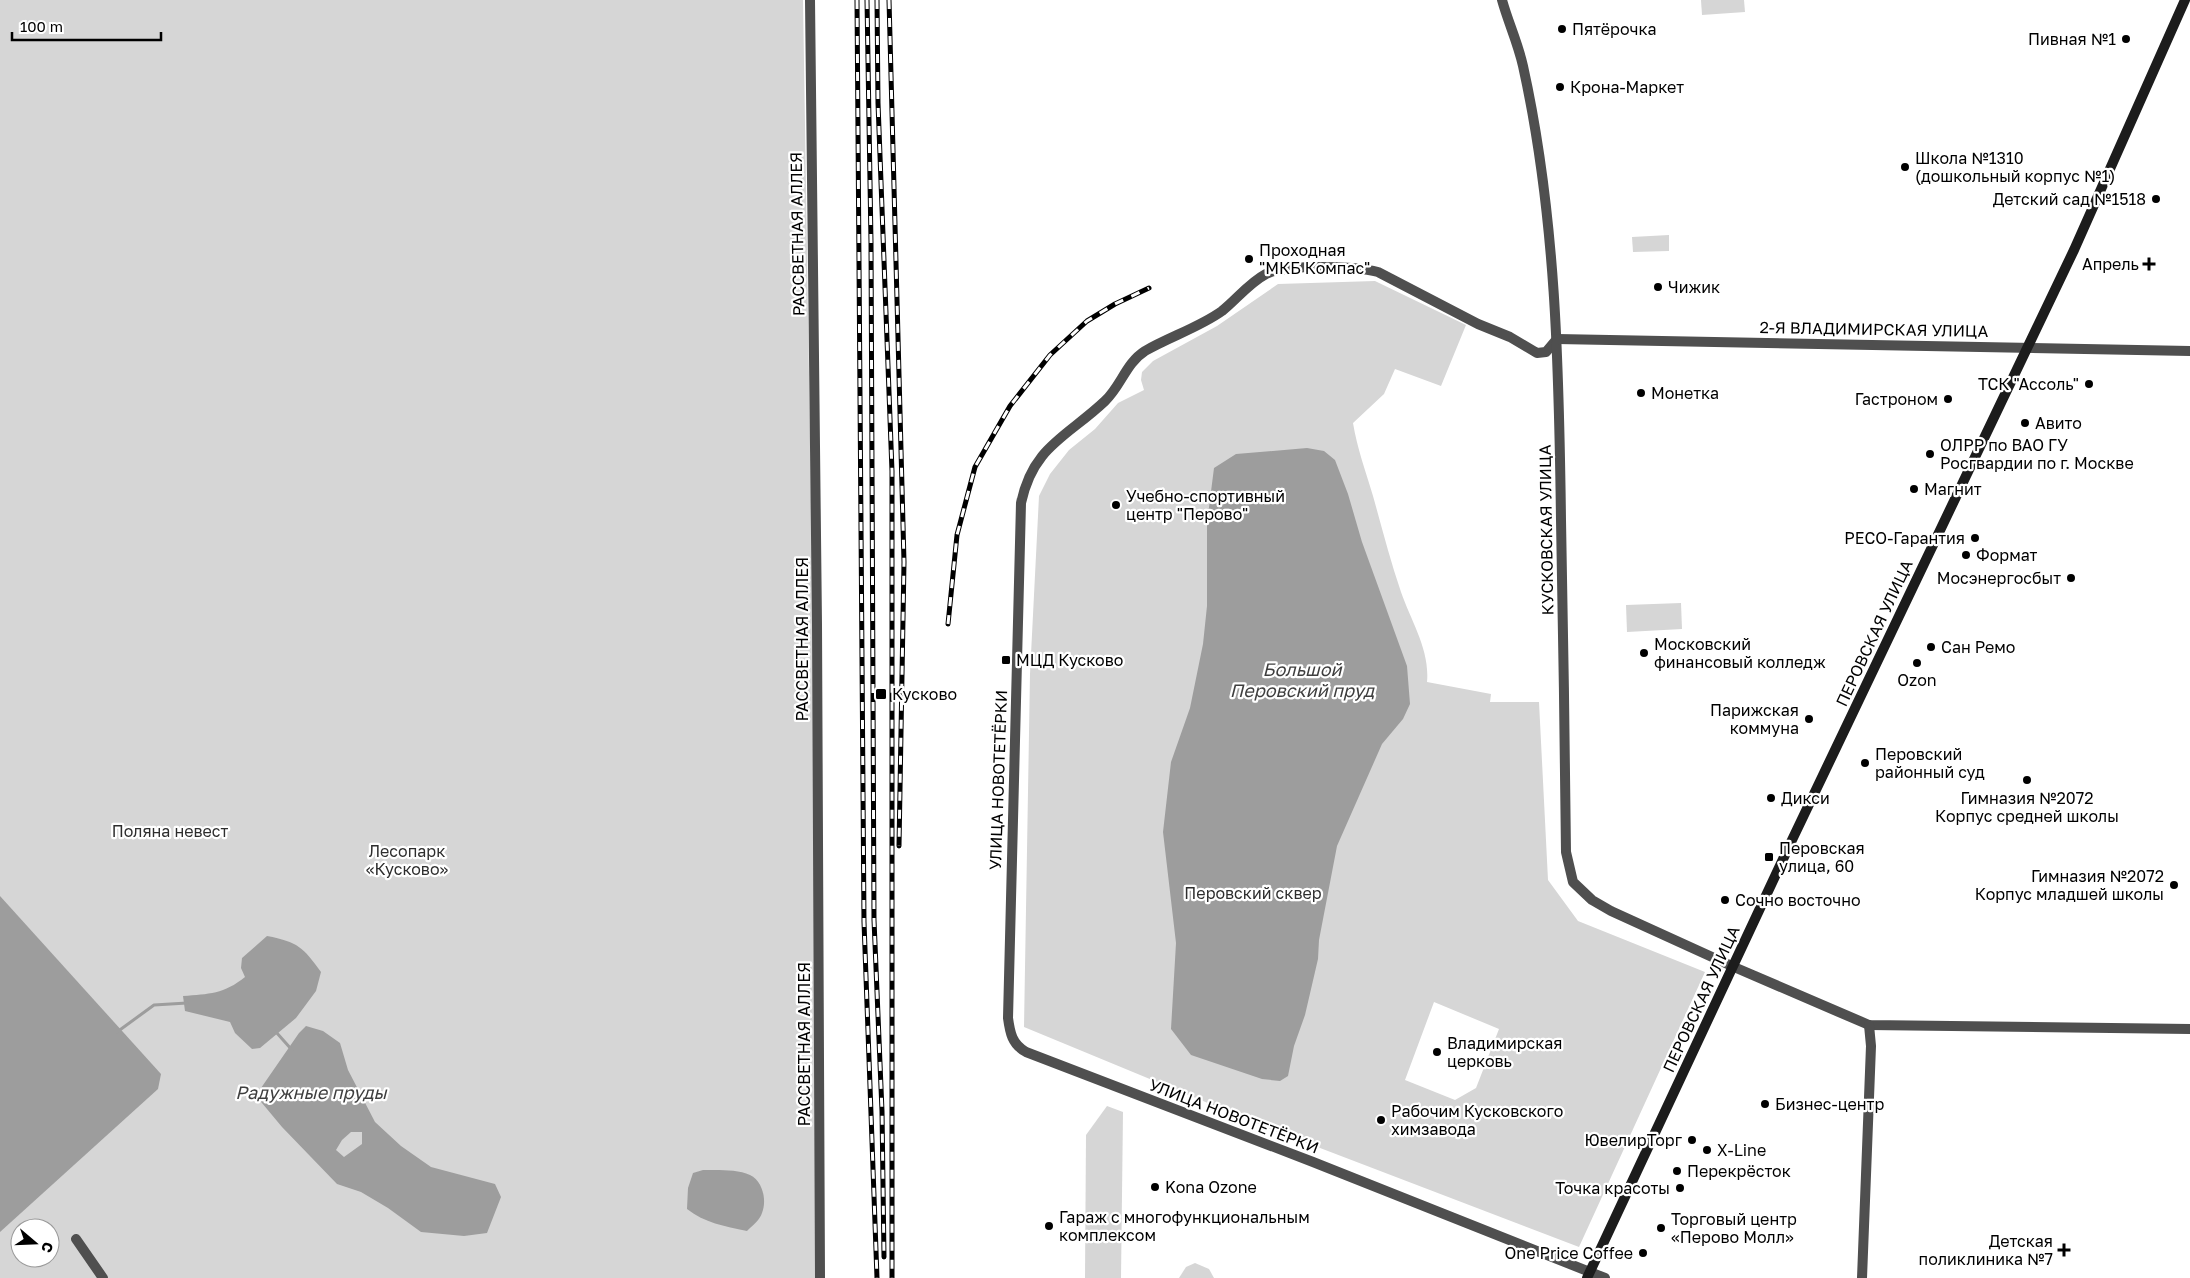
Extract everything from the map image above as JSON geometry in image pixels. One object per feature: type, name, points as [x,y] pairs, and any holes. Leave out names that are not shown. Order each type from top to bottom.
[{"type":"main road","name":"ПЕРОВСКАЯ УЛИЦА","points":[[1589,1275],[1914,582],[2074,250],[2186,0]]},
{"type":"street","name":"РАССВЕТНАЯ АЛЛЕЯ","points":[[810,0],[817,624],[820,1278]]},
{"type":"street","name":"КУСКОВСКАЯ УЛИЦА","points":[[1502,0],[1523,64],[1534,118],[1547,207],[1557,339],[1566,852],[1573,882],[1592,900],[1611,911],[1734,967],[1869,1025]]},
{"type":"street","name":"УЛИЦА НОВОТЕТЁРКИ","points":[[1557,339],[1542,354],[1510,337],[1478,324],[1378,272],[1364,268],[1281,269],[1266,274],[1221,312],[1136,358],[1105,401],[1060,437],[1040,458],[1030,471],[1021,503],[1008,1018],[1009,1028],[1015,1043],[1026,1052],[1589,1275],[1605,1278]]},
{"type":"street","name":"2-Я ВЛАДИМИРСКАЯ УЛИЦА","points":[[1557,339],[2028,346],[2190,351]]},
{"type":"street","points":[[1862,1278],[1871,1046],[1869,1025],[2190,1029]]},
{"type":"street","points":[[76,1239],[103,1278]]},
{"type":"green space","name":"Лесопарк «Кусково»","points":[[0,0],[803,0],[812,563],[817,1278],[0,1278]]},
{"type":"green space","points":[[1701,0],[1744,0],[1745,12],[1702,15]]},
{"type":"green space","points":[[1669,235],[1669,251],[1633,252],[1632,237]]},
{"type":"green space","name":"Перовский сквер","points":[[1375,281],[1466,325],[1441,386],[1395,369],[1384,394],[1353,423],[1359,451],[1393,568],[1423,647],[1426,659],[1427,682],[1491,694],[1490,702],[1539,702],[1548,880],[1578,921],[1705,972],[1579,1247],[1273,1130],[1024,1027],[1030,674],[1039,496],[1050,474],[1069,450],[1095,429],[1118,403],[1144,390],[1141,380],[1142,372],[1153,361],[1217,326],[1278,284]],"holes":[[[1434,1002],[1499,1029],[1476,1088],[1455,1100],[1405,1080]]]},
{"type":"green space","points":[[1681,603],[1682,629],[1627,632],[1626,605]]},
{"type":"green space","points":[[1107,1106],[1123,1112],[1121,1278],[1085,1278],[1086,1135]]},
{"type":"green space","points":[[1195,1263],[1209,1269],[1214,1278],[1179,1278],[1186,1267]]},
{"type":"water","name":"Большой Перовский пруд","points":[[1307,448],[1324,451],[1335,460],[1348,494],[1362,542],[1407,666],[1410,704],[1403,719],[1382,744],[1337,846],[1319,940],[1318,959],[1305,1015],[1294,1046],[1288,1076],[1280,1081],[1262,1079],[1191,1055],[1171,1029],[1176,943],[1163,832],[1171,762],[1190,708],[1203,644],[1207,606],[1207,523],[1214,468],[1236,454]]},
{"type":"water","points":[[0,896],[161,1074],[158,1089],[15,1218],[10,1218],[10,1223],[0,1232]]},
{"type":"water","name":"Радужные пруды","points":[[267,936],[293,943],[299,947],[321,972],[316,991],[296,1018],[260,1048],[252,1049],[235,1033],[230,1022],[185,1011],[183,996],[216,992],[237,983],[245,977],[241,968],[242,958]]},
{"type":"water","name":"Радужные пруды","points":[[306,1026],[323,1031],[340,1043],[348,1070],[375,1122],[401,1146],[431,1167],[495,1184],[501,1197],[487,1233],[464,1236],[421,1232],[388,1208],[361,1192],[337,1184],[282,1127],[257,1097],[261,1088],[299,1033]],"holes":[[[351,1132],[362,1132],[362,1144],[344,1157],[336,1150],[342,1140]]]},
{"type":"water","points":[[703,1170],[727,1170],[750,1175],[761,1186],[764,1203],[761,1216],[747,1231],[708,1221],[687,1209],[688,1188],[693,1173]]},
{"type":"waterway","points":[[117,1032],[154,1005],[187,1003]]},
{"type":"waterway","points":[[276,1032],[292,1050]]},
{"type":"railway","points":[[857,0],[864,922],[877,1278]]},
{"type":"railway","points":[[867,0],[871,242],[874,920],[882,1111],[884,1257]]},
{"type":"railway","points":[[877,0],[878,103],[892,471],[892,1278]]},
{"type":"railway","points":[[889,0],[904,562],[899,846]]},
{"type":"railway","points":[[948,624],[957,535],[975,467],[1010,406],[1050,355],[1087,321],[1115,304],[1149,288]]},
{"type":"place","name":"Пятёрочка","points":[[1562,29]]},
{"type":"place","name":"Пивная №1","points":[[2126,39]]},
{"type":"place","name":"Крона-Маркет","points":[[1560,87]]},
{"type":"place","name":"Школа №1310 (дошкольный корпус №1)","points":[[1905,167]]},
{"type":"place","name":"Детский сад №1518","points":[[2156,199]]},
{"type":"place","name":"Проходная \"МКБ Компас\"","points":[[1249,259]]},
{"type":"place","name":"Апрель","points":[[2149,264]]},
{"type":"place","name":"Чижик","points":[[1658,287]]},
{"type":"place","name":"ТСК \"Ассоль\"","points":[[2089,384]]},
{"type":"place","name":"Монетка","points":[[1641,393]]},
{"type":"place","name":"Гастроном","points":[[1948,399]]},
{"type":"place","name":"Авито","points":[[2025,423]]},
{"type":"place","name":"ОЛРР по ВАО ГУ Росгвардии по г. Москве","points":[[1930,454]]},
{"type":"place","name":"Магнит","points":[[1914,489]]},
{"type":"place","name":"Учебно-спортивный центр \"Перово\"","points":[[1116,505]]},
{"type":"place","name":"РЕСО-Гарантия","points":[[1975,538]]},
{"type":"place","name":"Формат","points":[[1966,555]]},
{"type":"place","name":"Мосэнергосбыт","points":[[2071,578]]},
{"type":"place","name":"Сан Ремо","points":[[1931,647]]},
{"type":"place","name":"Московский финансовый колледж","points":[[1644,653]]},
{"type":"place","name":"МЦД Кусково","points":[[1006,660]]},
{"type":"place","name":"Ozon","points":[[1917,663]]},
{"type":"place","name":"Кусково","points":[[881,694]]},
{"type":"place","name":"Парижская коммуна","points":[[1809,719]]},
{"type":"place","name":"Перовский районный суд","points":[[1865,763]]},
{"type":"place","name":"Гимназия №2072 Корпус средней школы","points":[[2027,780]]},
{"type":"place","name":"Дикси","points":[[1771,798]]},
{"type":"place","name":"Перовская улица, 60","points":[[1769,857]]},
{"type":"place","name":"Гимназия №2072 Корпус младшей школы","points":[[2174,885]]},
{"type":"place","name":"Сочно восточно","points":[[1725,900]]},
{"type":"place","name":"Владимирская церковь","points":[[1437,1052]]},
{"type":"place","name":"Бизнес-центр","points":[[1765,1104]]},
{"type":"place","name":"Рабочим Кусковского химзавода","points":[[1381,1120]]},
{"type":"place","name":"ЮвелирТорг","points":[[1692,1140]]},
{"type":"place","name":"X-Line","points":[[1707,1150]]},
{"type":"place","name":"Перекрёсток","points":[[1677,1171]]},
{"type":"place","name":"Kona Ozone","points":[[1155,1187]]},
{"type":"place","name":"Точка красоты","points":[[1680,1188]]},
{"type":"place","name":"Гараж с многофункциональным комплексом","points":[[1049,1226]]},
{"type":"place","name":"Торговый центр «Перово Молл»","points":[[1661,1228]]},
{"type":"place","name":"Детская поликлиника №7","points":[[2064,1250]]},
{"type":"place","name":"One Price Coffee","points":[[1643,1253]]},
{"type":"park label","name":"Поляна невест","points":[[170,831]]}]
